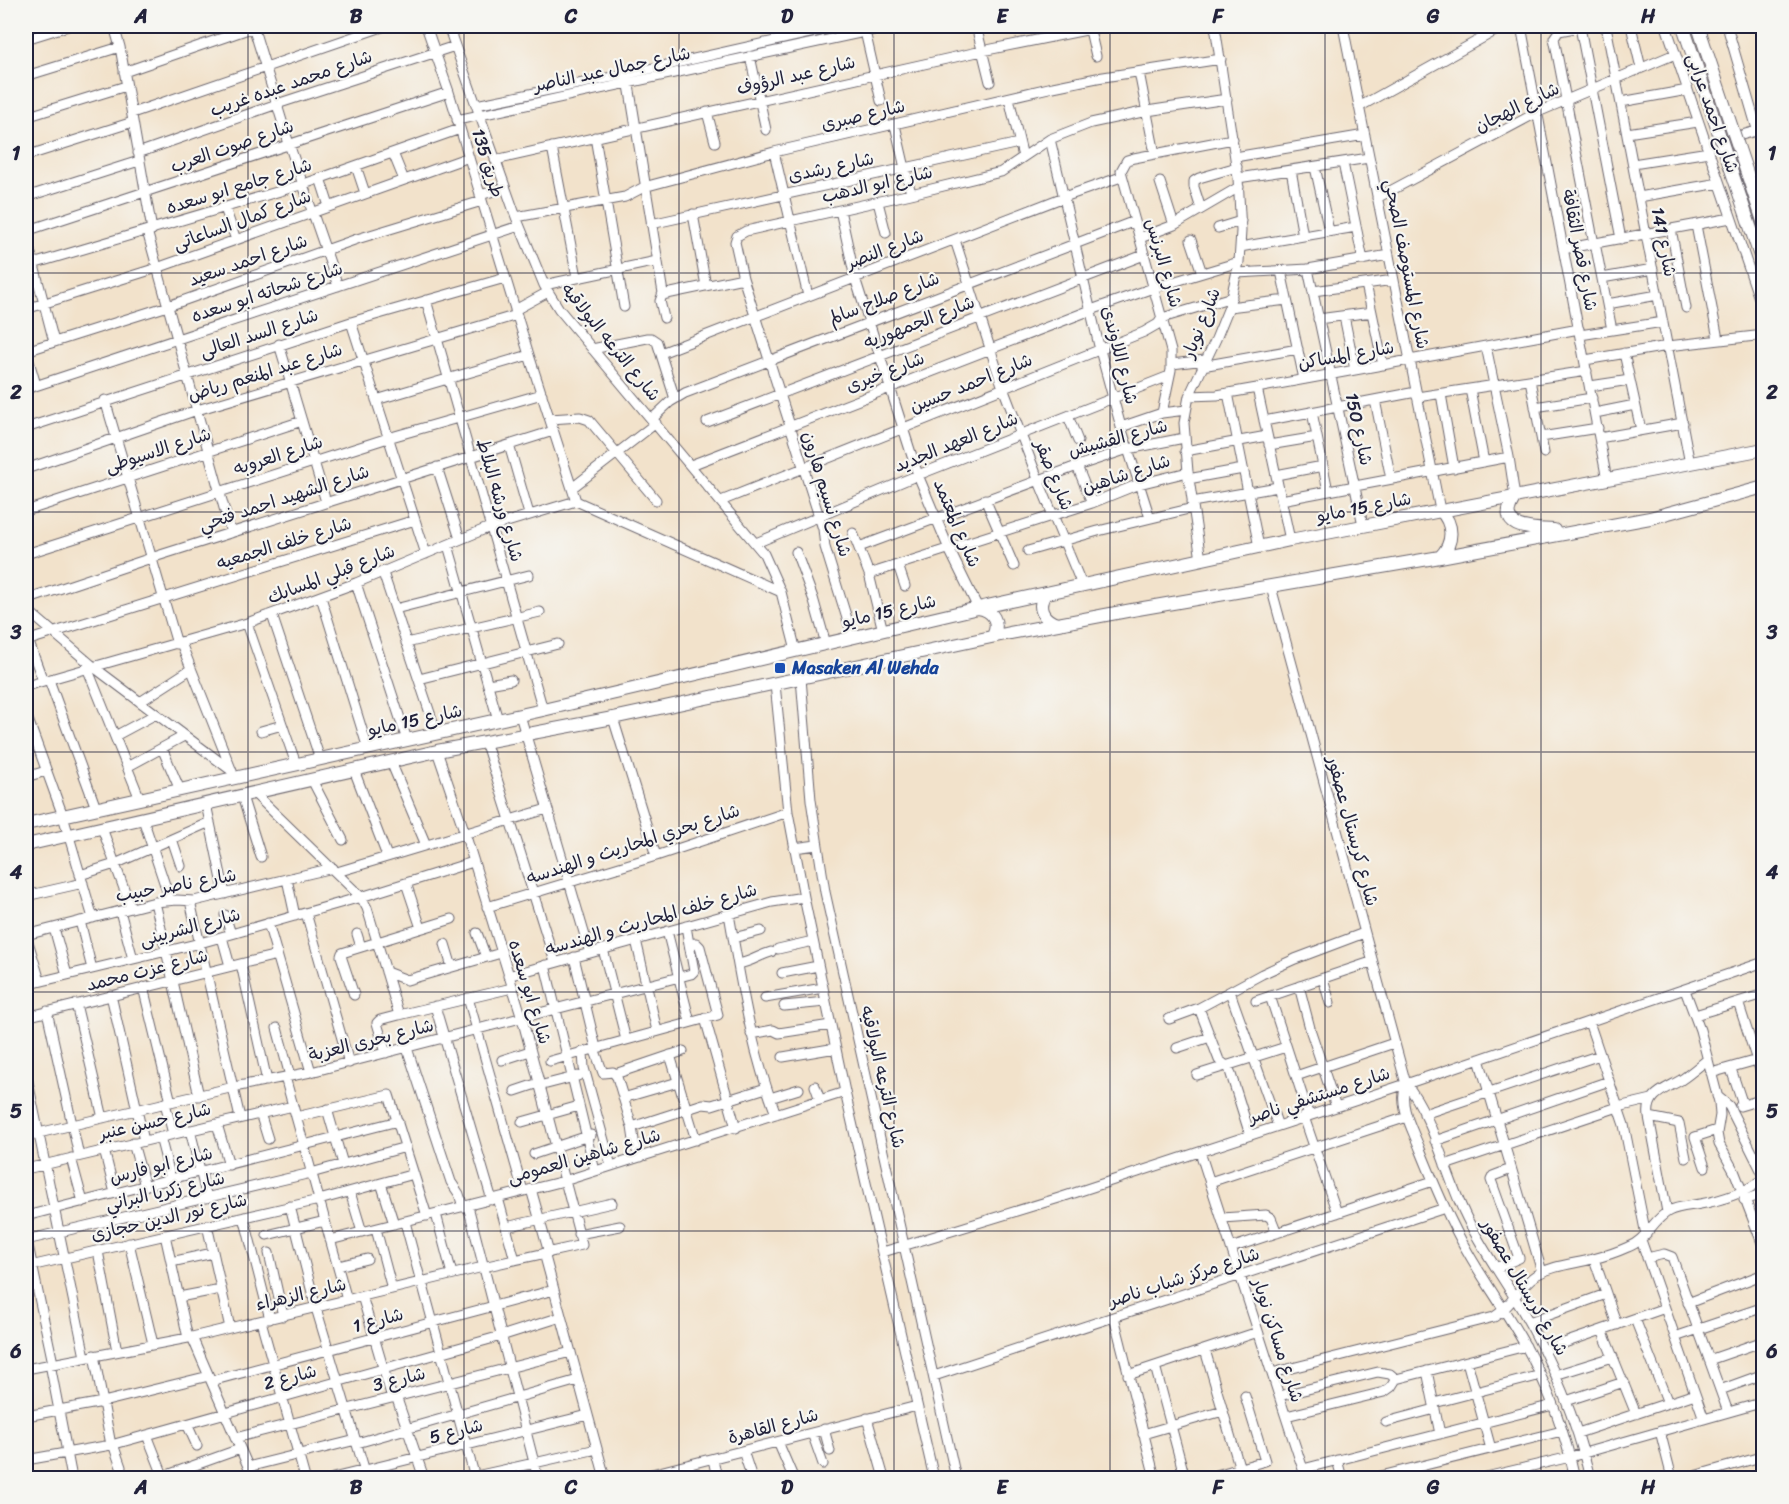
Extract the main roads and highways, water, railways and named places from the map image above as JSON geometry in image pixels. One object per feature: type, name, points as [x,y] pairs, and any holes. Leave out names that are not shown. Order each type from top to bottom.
[{"type":"main road","points":[[1683,26],[1764,268]]},
{"type":"main road","points":[[1698,26],[1764,224]]},
{"type":"main road","name":"شارع 15 مايو","points":[[26,824],[180,790],[233,774],[296,764],[520,716],[978,608],[1290,540],[1764,449]]},
{"type":"main road","name":"شارع 15 مايو","points":[[26,845],[485,741],[613,718],[993,636],[1650,518],[1764,487]]},
{"type":"main road","points":[[1515,497],[1509,509],[1509,515],[1517,526],[1573,531]]},
{"type":"main road","points":[[1440,510],[1448,520],[1451,532],[1450,543],[1440,557]]},
{"type":"main road","points":[[1046,593],[1041,601],[1042,614],[1049,621],[1058,624]]},
{"type":"main road","points":[[978,608],[990,612],[996,620],[993,636]]},
{"type":"place","name":"Masaken Al Wehda","points":[[780,668]]}]
